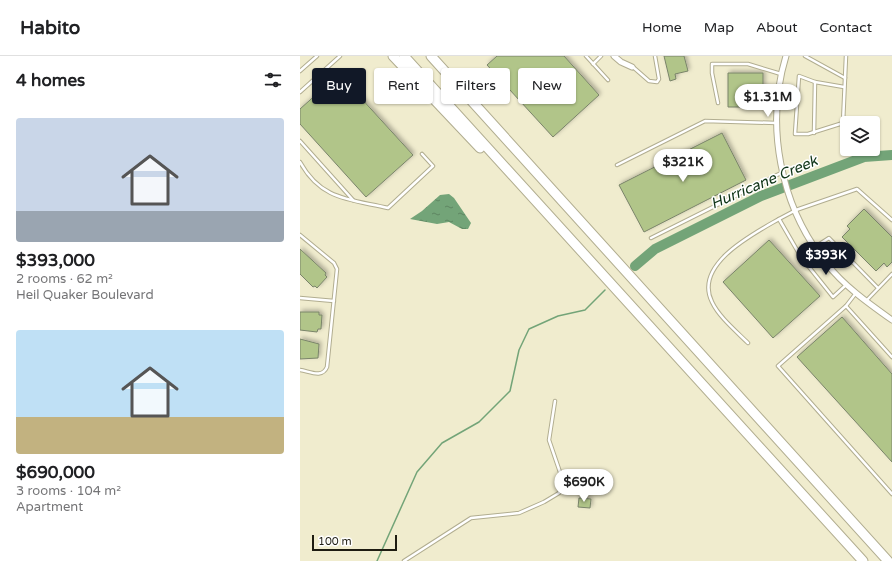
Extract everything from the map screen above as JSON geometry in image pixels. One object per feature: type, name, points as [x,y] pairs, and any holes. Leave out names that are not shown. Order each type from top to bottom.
[{"type":"highway","points":[[393,56],[473,142],[514,178]]},
{"type":"highway","points":[[404,56],[514,178],[570,236],[863,561]]},
{"type":"highway","points":[[431,56],[888,561]]},
{"type":"street","points":[[614,56],[621,62],[632,67]]},
{"type":"street","points":[[786,56],[781,74],[776,123],[785,182],[796,210],[815,247],[827,264],[856,293],[892,320]]},
{"type":"lane","points":[[300,71],[317,56]]},
{"type":"lane","points":[[300,92],[340,56]]},
{"type":"lane","points":[[586,56],[608,80]]},
{"type":"lane","points":[[593,64],[602,56]]},
{"type":"lane","points":[[632,67],[649,81],[657,82],[659,79],[655,56]]},
{"type":"lane","points":[[805,56],[845,78]]},
{"type":"lane","points":[[844,87],[815,82],[799,76],[795,134],[814,133],[843,123],[846,56]]},
{"type":"lane","points":[[718,103],[712,73],[712,64],[748,64],[781,74]]},
{"type":"lane","points":[[814,133],[815,82]]},
{"type":"lane","points":[[617,165],[705,121],[776,123]]},
{"type":"lane","points":[[300,141],[353,200]]},
{"type":"lane","points":[[300,162],[316,184],[325,191],[353,200],[388,208],[433,166],[422,154]]},
{"type":"lane","points":[[651,238],[783,172]]},
{"type":"lane","points":[[748,343],[714,306],[709,296],[710,280],[717,264],[731,250],[779,219],[796,210],[857,189],[892,220]]},
{"type":"lane","points":[[779,219],[801,257],[833,297],[847,285]]},
{"type":"lane","points":[[300,235],[336,266],[334,301],[326,370],[319,374],[300,370]]},
{"type":"lane","points":[[815,247],[829,238],[878,288]]},
{"type":"lane","points":[[866,301],[892,274]]},
{"type":"lane","points":[[856,293],[846,306],[778,366],[892,494]]},
{"type":"lane","points":[[300,298],[334,301]]},
{"type":"lane","points":[[846,306],[892,357]]},
{"type":"lane","points":[[404,561],[471,518],[519,513],[544,502],[559,493],[563,487],[562,478],[549,440],[555,401]]},
{"type":"water","points":[[449,194],[454,198],[471,223],[468,229],[462,229],[449,222],[437,224],[410,219],[422,211],[440,195]]},
{"type":"building","points":[[497,56],[564,56],[575,68],[518,68],[518,99],[510,90],[510,68],[490,68],[487,65]]},
{"type":"building","points":[[664,56],[684,56],[688,71],[675,74],[676,79],[670,81]]},
{"type":"building","points":[[576,69],[599,95],[553,137],[523,104],[576,104]]},
{"type":"building","points":[[728,73],[763,73],[763,90],[748,90],[748,107],[728,107]]},
{"type":"building","points":[[312,98],[312,104],[366,104],[413,155],[366,197],[300,124],[300,109]]},
{"type":"building","points":[[722,133],[746,180],[644,232],[619,185]]},
{"type":"building","points":[[864,209],[892,237],[892,262],[887,267],[884,263],[876,271],[842,237],[850,229],[847,226]]},
{"type":"building","points":[[769,240],[820,296],[773,338],[723,282]]},
{"type":"building","points":[[300,249],[326,273],[325,275],[327,277],[317,288],[315,286],[313,287],[300,274]]},
{"type":"building","points":[[300,312],[319,312],[319,315],[322,315],[321,329],[318,329],[317,332],[300,330]]},
{"type":"building","points":[[842,317],[892,374],[892,462],[797,357]]},
{"type":"building","points":[[300,339],[319,344],[318,358],[300,359]]},
{"type":"building","points":[[579,498],[591,499],[590,508],[578,507]]},
{"type":"waterway","name":"Hurricane Creek","points":[[635,266],[655,249],[761,196],[864,157],[892,155]]},
{"type":"waterway","points":[[377,561],[417,472],[442,443],[479,422],[510,391],[519,350],[529,329],[558,316],[585,310],[605,290]]}]
